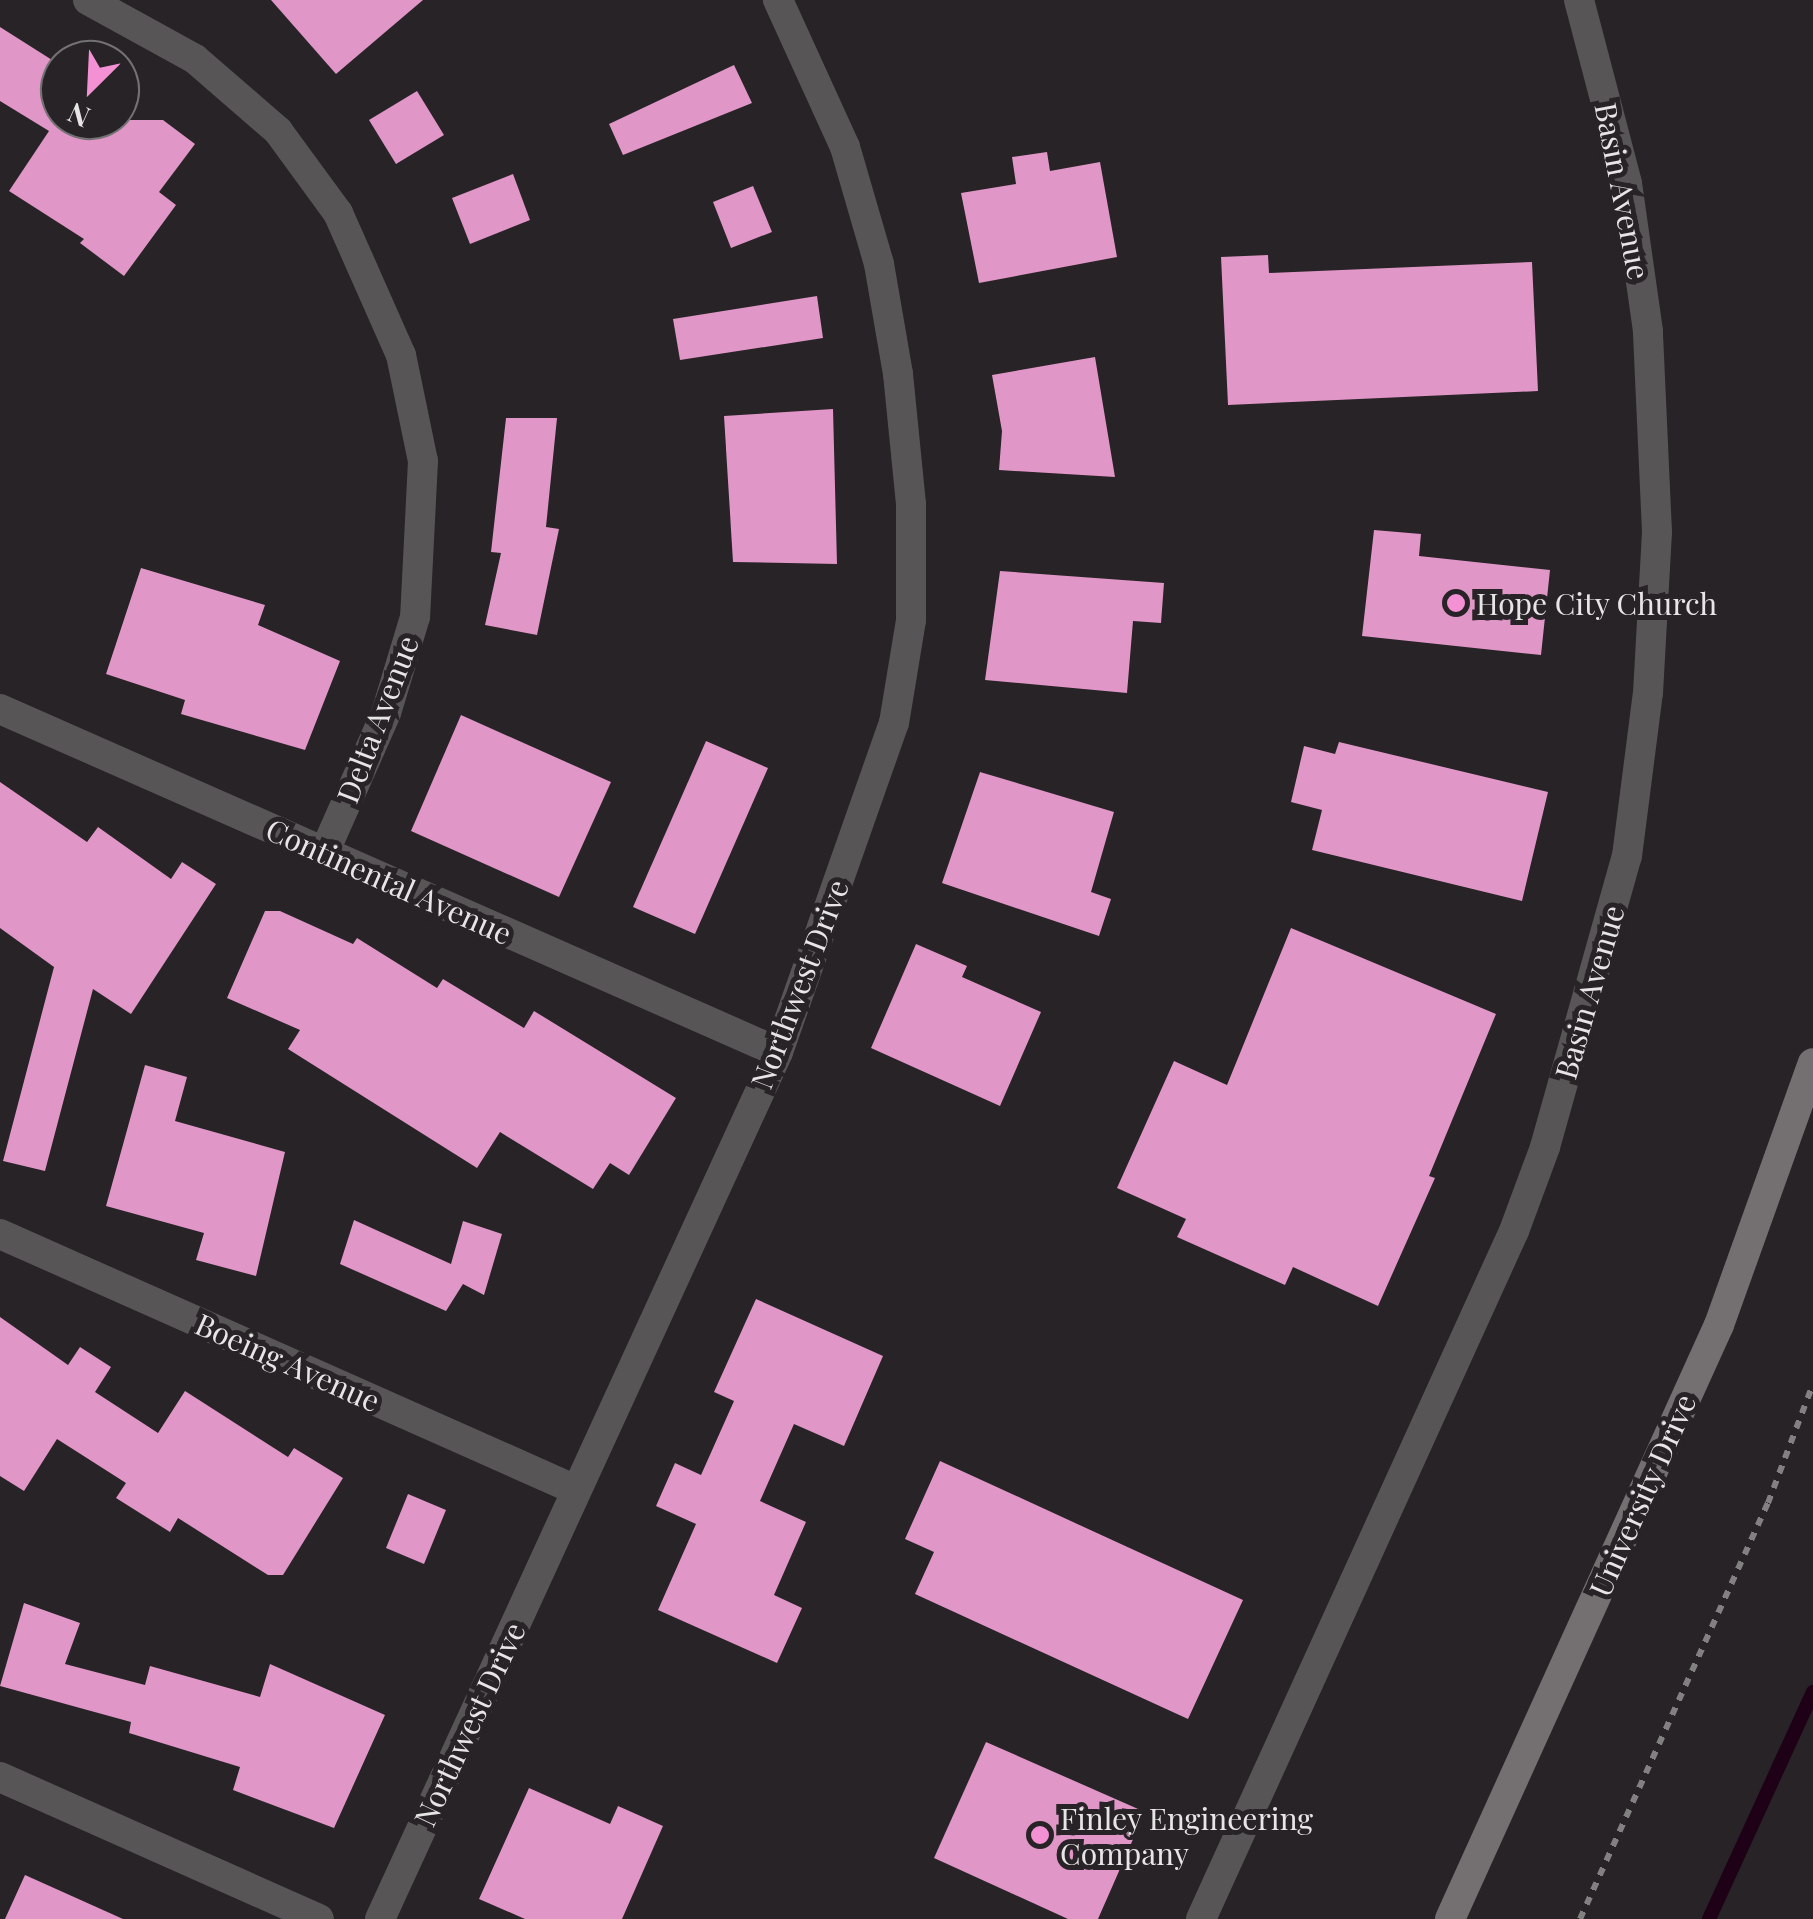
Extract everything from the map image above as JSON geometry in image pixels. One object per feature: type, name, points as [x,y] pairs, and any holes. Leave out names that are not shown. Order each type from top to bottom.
[{"type":"main road","name":"University Drive","points":[[1450,1919],[1718,1325],[1813,1064]]},
{"type":"street","name":"Delta Avenue","points":[[88,0],[195,59],[278,131],[338,213],[401,355],[422,461],[415,617],[386,714],[324,853]]},
{"type":"street","name":"Northwest Drive","points":[[380,1919],[778,1052],[894,723],[911,581],[898,374],[880,264],[846,147],[778,0]]},
{"type":"street","name":"Basin Avenue","points":[[1201,1919],[1514,1231],[1545,1148],[1627,856],[1648,693],[1657,532],[1648,330],[1627,182],[1579,0]]},
{"type":"street","name":"Continental Avenue","points":[[0,709],[778,1052]]},
{"type":"street","name":"Boeing Avenue","points":[[0,1234],[576,1490]]},
{"type":"street","points":[[0,1777],[319,1919]]},
{"type":"path","points":[[1580,1919],[1768,1503],[1813,1384]]},
{"type":"building","points":[[271,0],[423,0],[336,74]]},
{"type":"building","points":[[0,27],[40,52],[40,125],[0,101]]},
{"type":"building","points":[[734,65],[752,103],[623,155],[609,124]]},
{"type":"building","points":[[417,91],[444,135],[396,164],[369,120]]},
{"type":"building","points":[[140,120],[163,120],[195,144],[159,192],[176,205],[124,276],[80,243],[84,239],[9,191],[43,140],[140,140]]},
{"type":"building","points":[[1047,152],[1050,171],[1100,162],[1117,257],[979,283],[961,193],[1016,184],[1012,157]]},
{"type":"building","points":[[513,174],[530,220],[470,244],[452,198]]},
{"type":"building","points":[[753,186],[772,232],[731,248],[713,202]]},
{"type":"building","points":[[1268,255],[1269,273],[1532,262],[1538,391],[1228,405],[1221,257]]},
{"type":"building","points":[[817,296],[823,338],[680,360],[673,319]]},
{"type":"building","points":[[1095,357],[1115,477],[999,470],[1002,431],[992,375]]},
{"type":"building","points":[[833,409],[837,564],[733,562],[724,416]]},
{"type":"building","points":[[506,418],[557,418],[546,527],[559,529],[537,635],[485,625],[501,553],[491,552]]},
{"type":"building","name":"Hope City Church","points":[[1374,530],[1421,534],[1419,556],[1550,570],[1541,655],[1362,636]]},
{"type":"building","points":[[141,568],[265,605],[258,625],[340,661],[305,750],[181,714],[185,700],[106,674]]},
{"type":"building","points":[[1000,571],[1164,583],[1161,623],[1133,621],[1127,693],[985,680]]},
{"type":"building","points":[[461,715],[611,782],[559,897],[411,831]]},
{"type":"building","points":[[706,741],[768,768],[695,934],[633,907]]},
{"type":"building","points":[[1339,742],[1548,792],[1522,901],[1312,850],[1322,810],[1291,802],[1304,746],[1335,754]]},
{"type":"building","points":[[980,772],[1114,812],[1091,892],[1111,899],[1099,936],[942,883]]},
{"type":"building","points":[[0,782],[87,842],[98,827],[171,879],[182,862],[216,884],[131,1014],[93,989],[45,1171],[3,1161],[54,967],[0,928]]},
{"type":"building","points":[[265,911],[280,911],[353,944],[357,938],[437,988],[443,979],[524,1028],[534,1011],[676,1098],[629,1175],[610,1163],[593,1189],[500,1132],[477,1168],[288,1049],[300,1030],[227,998]]},
{"type":"building","points":[[1291,928],[1496,1014],[1429,1176],[1435,1178],[1378,1306],[1293,1267],[1285,1285],[1177,1237],[1186,1219],[1117,1188],[1174,1061],[1227,1085]]},
{"type":"building","points":[[916,944],[967,966],[962,977],[1041,1012],[1000,1106],[871,1048]]},
{"type":"building","points":[[145,1065],[187,1077],[175,1121],[285,1152],[256,1276],[196,1260],[204,1233],[106,1206]]},
{"type":"building","points":[[354,1220],[451,1264],[463,1221],[502,1234],[484,1295],[463,1284],[446,1311],[340,1264]]},
{"type":"building","points":[[756,1299],[883,1356],[844,1446],[794,1424],[760,1501],[806,1522],[774,1595],[802,1608],[777,1663],[658,1610],[696,1524],[656,1506],[675,1463],[701,1475],[734,1401],[714,1392]]},
{"type":"building","points":[[0,1317],[68,1365],[80,1347],[111,1367],[95,1392],[158,1433],[185,1391],[288,1457],[294,1448],[343,1478],[283,1575],[268,1575],[178,1518],[170,1532],[116,1498],[126,1483],[57,1439],[24,1491],[0,1476]]},
{"type":"building","points":[[940,1461],[1243,1600],[1188,1719],[915,1594],[934,1552],[905,1539]]},
{"type":"building","points":[[408,1494],[446,1510],[424,1564],[386,1548]]},
{"type":"building","points":[[24,1603],[80,1623],[65,1664],[145,1685],[150,1666],[260,1697],[270,1664],[385,1715],[334,1828],[233,1790],[240,1767],[129,1733],[131,1722],[0,1686]]},
{"type":"building","name":"Finley Engineering Company","points":[[986,1742],[1145,1812],[1098,1919],[1068,1919],[934,1858]]},
{"type":"building","points":[[529,1788],[610,1824],[618,1806],[663,1826],[622,1919],[525,1919],[479,1899]]},
{"type":"building","points":[[25,1875],[123,1919],[5,1919]]},
{"type":"waterway","points":[[1709,1919],[1813,1692]]},
{"type":"place","name":"Hope City Church","points":[[1456,603]]},
{"type":"place","name":"Finley Engineering Company","points":[[1040,1835]]}]
